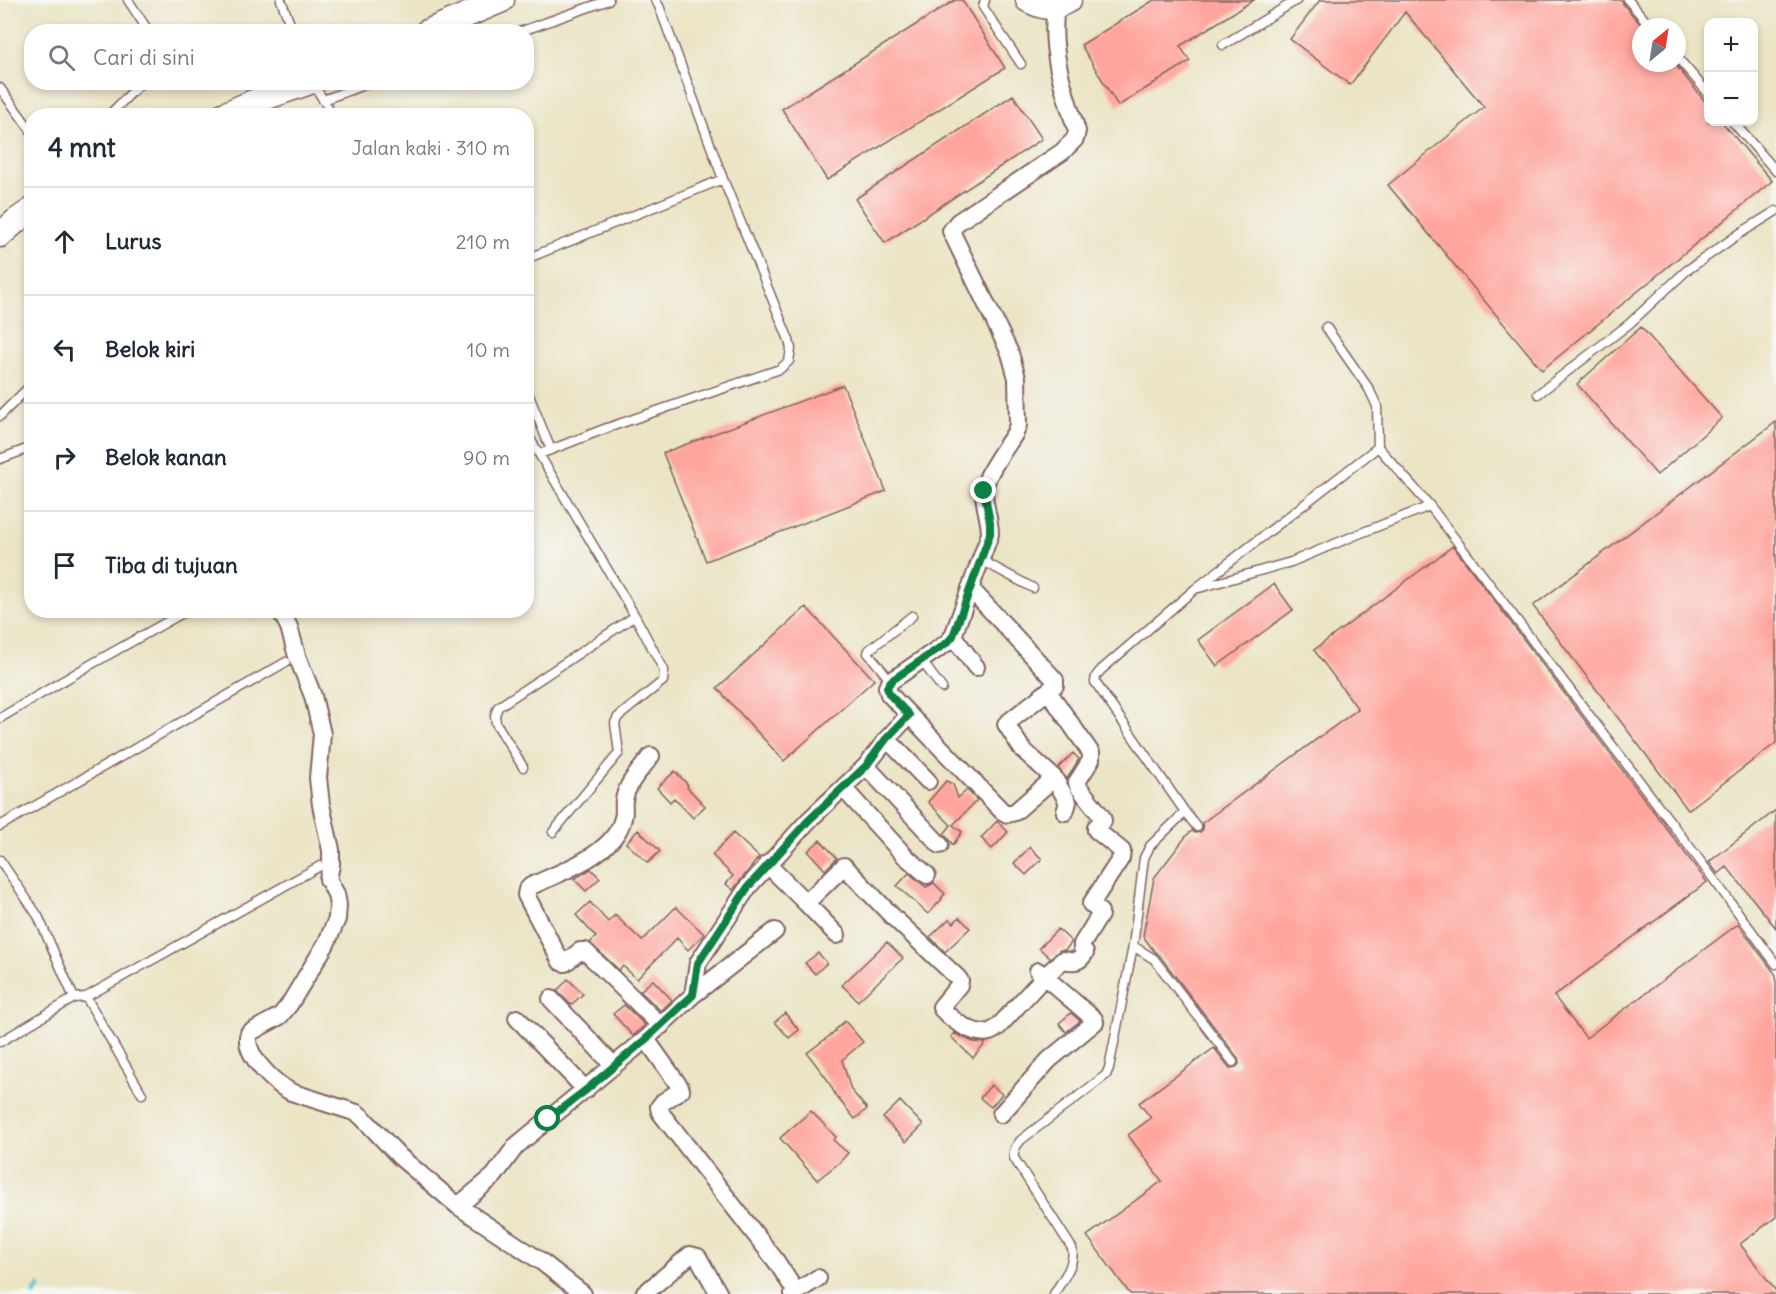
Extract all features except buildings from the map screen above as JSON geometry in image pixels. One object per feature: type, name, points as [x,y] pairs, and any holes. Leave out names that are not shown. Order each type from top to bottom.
[{"type":"main road","points":[[446,24],[502,0]]},
{"type":"main road","points":[[1028,0],[1040,6],[1063,4]]},
{"type":"main road","points":[[239,108],[253,102],[306,90]]},
{"type":"main road","points":[[0,235],[24,216]]},
{"type":"street","points":[[1054,778],[1015,812],[1007,814],[1002,812],[889,694],[887,687],[891,681],[948,642],[953,636],[990,534],[985,499],[986,480],[1018,425],[1017,378],[1010,353],[951,231],[958,222],[1062,152],[1075,140],[1077,131],[1057,69],[1054,18],[1063,4]]},
{"type":"street","points":[[970,588],[1054,680],[1055,686],[1006,724],[1022,748],[1054,778],[1068,802],[1065,813]]},
{"type":"street","points":[[285,618],[290,627],[297,656],[313,696],[321,734],[318,778],[321,805],[331,850],[328,879],[336,894],[337,919],[326,944],[289,1005],[280,1016],[251,1031],[248,1038],[249,1046],[256,1061],[276,1083],[291,1092],[357,1113],[400,1156],[458,1206],[542,1262],[583,1294]]},
{"type":"street","points":[[953,636],[976,667]]},
{"type":"street","points":[[806,903],[843,866],[958,978],[959,985],[941,1007],[959,1023],[972,1030],[990,1032],[998,1027],[1042,973],[1063,960],[1076,963],[1081,960],[1086,953],[1082,944],[1101,913],[1091,904],[1122,855],[1122,851],[1096,830],[1096,827],[1103,822],[1102,817],[1079,790],[1077,782],[1091,760],[1091,753],[1048,691]]},
{"type":"street","points":[[693,995],[698,963],[740,898],[767,864],[866,766],[886,739],[909,715]]},
{"type":"street","points":[[886,739],[928,781]]},
{"type":"street","points":[[651,756],[628,786],[624,800],[623,819],[615,834],[593,857],[531,886],[526,895],[561,963],[565,963],[580,951],[585,951],[661,1026]]},
{"type":"street","points":[[866,766],[940,845]]},
{"type":"street","points":[[843,788],[881,827],[905,856],[927,875]]},
{"type":"street","points":[[767,864],[837,936]]},
{"type":"street","points":[[458,1206],[494,1176],[516,1146],[646,1039],[693,995],[775,931]]},
{"type":"street","points":[[1001,1114],[1049,1060],[1095,1022],[1042,973]]},
{"type":"street","points":[[551,999],[614,1066]]},
{"type":"street","points":[[517,1018],[586,1090]]},
{"type":"street","points":[[646,1039],[681,1087],[681,1090],[663,1102],[659,1107],[660,1112],[776,1261],[794,1293],[818,1278]]},
{"type":"street","points":[[644,1294],[690,1255],[698,1257],[719,1294]]},
{"type":"lane","points":[[128,0],[144,24]]},
{"type":"lane","points":[[281,0],[290,24]]},
{"type":"lane","points":[[534,27],[609,0]]},
{"type":"lane","points":[[540,454],[607,428],[780,369],[789,361],[791,349],[789,340],[723,179],[655,0]]},
{"type":"lane","points":[[985,0],[983,7],[1021,64]]},
{"type":"lane","points":[[1223,45],[1297,0]]},
{"type":"lane","points":[[1632,1],[1644,18]]},
{"type":"lane","points":[[1686,67],[1704,88]]},
{"type":"lane","points":[[0,88],[24,121]]},
{"type":"lane","points":[[116,108],[134,90]]},
{"type":"lane","points":[[316,90],[328,108]]},
{"type":"lane","points":[[1737,126],[1776,171]]},
{"type":"lane","points":[[534,257],[723,179]]},
{"type":"lane","points":[[1538,394],[1629,324],[1686,271],[1776,211]]},
{"type":"lane","points":[[1326,327],[1370,389],[1377,406],[1378,447],[1430,506],[1776,964]]},
{"type":"lane","points":[[0,416],[24,392]]},
{"type":"lane","points":[[534,408],[551,450]]},
{"type":"lane","points":[[534,445],[635,616],[665,675],[663,681],[618,717],[615,723],[620,753],[553,832]]},
{"type":"lane","points":[[1197,827],[1095,682],[1096,676],[1195,589],[1378,447]]},
{"type":"lane","points":[[0,459],[24,450]]},
{"type":"lane","points":[[1195,589],[1291,562],[1430,506]]},
{"type":"lane","points":[[981,560],[1033,588]]},
{"type":"lane","points":[[523,767],[496,723],[495,715],[498,707],[635,616]]},
{"type":"lane","points":[[891,681],[868,653],[912,616]]},
{"type":"lane","points":[[0,718],[174,618]]},
{"type":"lane","points":[[921,660],[942,688]]},
{"type":"lane","points":[[0,826],[286,662]]},
{"type":"lane","points":[[1054,1294],[1074,1257],[1072,1248],[1014,1158],[1015,1148],[1021,1140],[1106,1075],[1133,946],[1144,858],[1150,846],[1185,812]]},
{"type":"lane","points":[[0,860],[38,916],[74,998]]},
{"type":"lane","points":[[0,1042],[74,998],[86,997],[321,866]]},
{"type":"lane","points":[[1133,946],[1154,959],[1233,1062]]},
{"type":"lane","points":[[86,997],[142,1094]]},
{"type":"waterway","points":[[34,1294],[39,1287]]},
{"type":"route","points":[[548,1119],[646,1039],[693,995],[698,963],[748,887],[808,821],[866,766],[886,739],[909,715],[889,694],[887,687],[891,681],[948,642],[953,636],[990,534],[984,491]]}]
